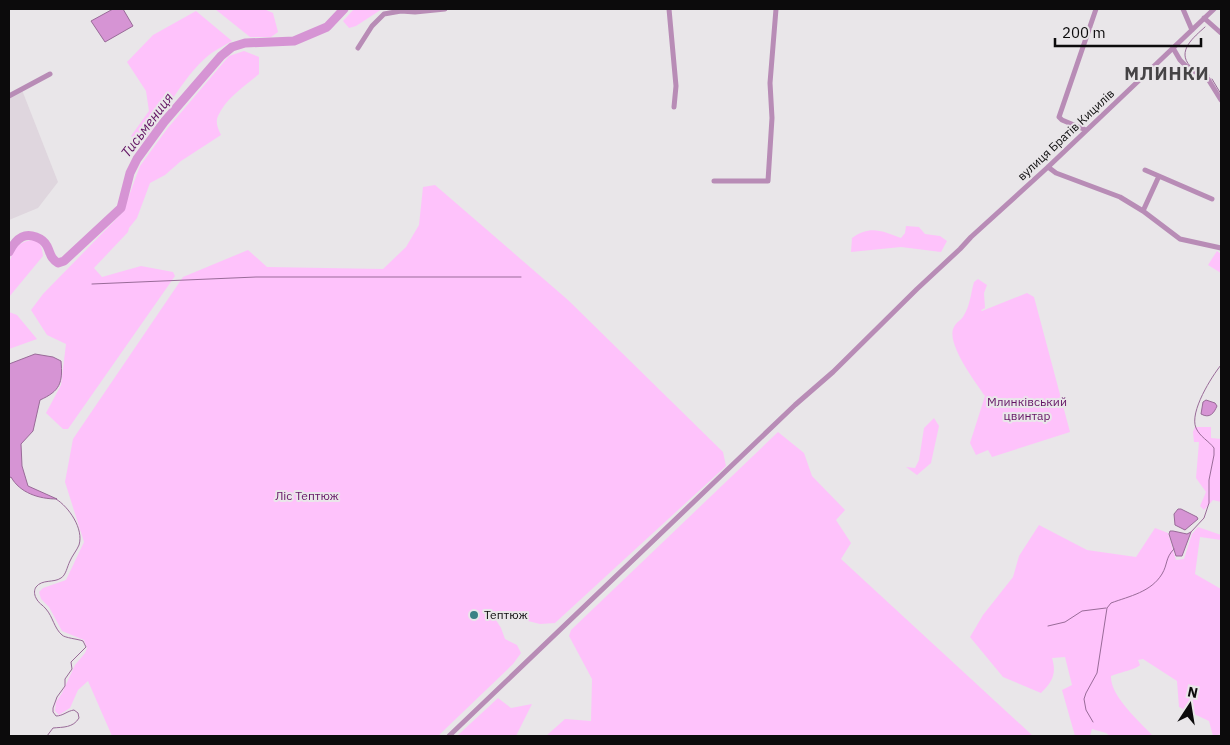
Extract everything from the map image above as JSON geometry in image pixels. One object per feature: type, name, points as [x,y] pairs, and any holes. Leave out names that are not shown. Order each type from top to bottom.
[{"type":"street","points":[[358,48],[372,26],[384,14],[401,11],[415,12],[446,9]]},
{"type":"street","points":[[669,9],[676,86],[674,107]]},
{"type":"street","points":[[714,181],[768,181],[772,118],[770,83],[776,9]]},
{"type":"street","points":[[1086,130],[1059,117],[1096,9]]},
{"type":"street","points":[[1183,9],[1192,30]]},
{"type":"street","name":"вулиця Братів Кицилів","points":[[449,736],[795,405],[844,362],[996,214],[1214,9]]},
{"type":"street","points":[[1204,18],[1221,33]]},
{"type":"street","points":[[1173,48],[1187,67],[1211,82],[1221,100]]},
{"type":"street","points":[[9,96],[50,74]]},
{"type":"street","points":[[1048,167],[1056,173],[1113,194],[1143,212],[1180,239],[1221,248]]},
{"type":"street","points":[[1144,170],[1212,199]]},
{"type":"street","points":[[1143,212],[1159,176]]},
{"type":"shaded area","points":[[113,9],[123,9],[133,26],[105,42],[91,21]]},
{"type":"shaded area","points":[[22,90],[58,182],[38,208],[9,220],[9,98]]},
{"type":"shaded area","points":[[35,354],[53,357],[61,361],[61,381],[56,390],[40,400],[33,431],[21,444],[22,466],[28,486],[57,499],[43,498],[31,494],[19,487],[11,477],[9,478],[9,364]]},
{"type":"shaded area","points":[[1206,400],[1215,403],[1217,406],[1209,416],[1201,414],[1203,402]]},
{"type":"shaded area","points":[[1178,509],[1198,519],[1185,530],[1175,525],[1174,514]]},
{"type":"shaded area","points":[[1170,531],[1187,534],[1191,532],[1182,556],[1176,556],[1169,534]]},
{"type":"green space","points":[[215,9],[264,9],[273,13],[278,32],[271,37],[250,37]]},
{"type":"green space","points":[[354,9],[382,9],[356,26],[349,28],[343,21]]},
{"type":"green space","points":[[196,11],[232,41],[211,53],[199,64],[181,86],[141,144],[131,136],[149,111],[146,91],[127,62],[153,35]]},
{"type":"green space","points":[[244,51],[259,57],[259,74],[236,93],[221,110],[217,121],[221,135],[181,161],[165,175],[150,183],[137,218],[128,232],[94,268],[102,277],[141,266],[173,272],[175,276],[68,429],[63,429],[46,413],[61,385],[66,344],[47,335],[31,310],[43,294],[123,212],[140,166],[167,129],[229,56]]},
{"type":"green space","name":"Ліс Тептюж","points":[[435,185],[568,300],[723,452],[726,466],[555,623],[540,624],[500,614],[496,620],[505,639],[517,645],[521,653],[513,664],[438,736],[112,736],[88,681],[78,690],[70,708],[59,715],[55,711],[56,702],[75,665],[87,648],[84,640],[62,631],[49,607],[41,599],[39,592],[43,588],[66,580],[84,542],[65,482],[73,439],[183,277],[248,250],[267,267],[383,269],[406,247],[419,225],[423,187]]},
{"type":"green space","points":[[906,226],[919,227],[925,234],[940,236],[947,241],[941,252],[901,247],[851,252],[852,238],[859,234],[871,230],[901,238],[905,233]]},
{"type":"green space","points":[[32,240],[39,242],[43,256],[9,297],[9,271],[12,254],[23,243]]},
{"type":"green space","points":[[1217,251],[1221,254],[1221,273],[1208,265]]},
{"type":"green space","name":"Млинківський цвинтар","points":[[978,279],[987,285],[984,293],[985,308],[982,311],[1027,293],[1034,297],[1070,432],[992,457],[988,450],[976,455],[970,443],[985,396],[957,352],[952,334],[955,325],[966,311],[974,282]]},
{"type":"green space","points":[[9,312],[17,315],[37,339],[9,349]]},
{"type":"green space","points":[[934,418],[939,426],[931,463],[917,475],[906,467],[915,468],[919,460],[924,428]]},
{"type":"green space","points":[[1195,427],[1211,427],[1211,438],[1221,439],[1221,502],[1213,500],[1204,510],[1200,506],[1206,492],[1196,478],[1199,442],[1194,442],[1193,432]]},
{"type":"green space","points":[[778,432],[804,453],[812,476],[845,510],[836,520],[851,543],[841,559],[1033,736],[546,736],[565,719],[591,721],[592,679],[569,636],[571,630]]},
{"type":"green space","points":[[1039,525],[1087,550],[1136,557],[1155,528],[1168,533],[1176,560],[1184,559],[1192,534],[1198,527],[1221,535],[1221,540],[1200,537],[1195,574],[1221,589],[1221,734],[1213,736],[1209,721],[1179,707],[1177,681],[1143,659],[1138,660],[1140,665],[1111,676],[1112,684],[1120,700],[1153,736],[1110,736],[1092,729],[1090,736],[1075,736],[1062,690],[1072,685],[1065,657],[1052,658],[1053,677],[1041,693],[1003,677],[970,637],[983,615],[1013,577],[1019,556]]},
{"type":"green space","points":[[498,698],[511,708],[532,704],[516,736],[457,736]]},
{"type":"waterway","name":"Тисьмениця","points":[[9,252],[14,243],[20,238],[32,236],[45,243],[55,261],[58,263],[64,261],[121,208],[130,173],[137,159],[164,122],[221,56],[232,47],[245,43],[294,41],[327,27],[344,9]]},
{"type":"waterway","points":[[1190,66],[1186,60],[1186,50],[1192,40],[1205,27]]},
{"type":"waterway","points":[[1200,72],[1209,75]]},
{"type":"waterway","points":[[1212,79],[1221,94]]},
{"type":"waterway","points":[[92,284],[256,277],[521,277]]},
{"type":"waterway","points":[[1191,532],[1204,518],[1209,503],[1209,480],[1214,455],[1214,448],[1196,428],[1196,413],[1198,404],[1207,386],[1221,365]]},
{"type":"waterway","points":[[47,736],[53,728],[74,724],[79,718],[78,713],[74,710],[56,716],[53,708],[57,697],[65,686],[65,679],[72,669],[71,662],[86,647],[83,641],[62,635],[35,595],[35,589],[39,585],[63,577],[79,545],[79,532],[74,519],[66,507],[56,499]]},
{"type":"waterway","points":[[1093,722],[1086,710],[1084,699],[1097,673],[1107,608],[1111,603],[1140,593],[1152,585],[1162,574],[1169,555],[1174,549]]},
{"type":"waterway","points":[[1048,626],[1065,622],[1082,611],[1106,608]]},
{"type":"place","name":"Тептюж","points":[[474,615]]},
{"type":"district","name":"МЛИНКИ","points":[[1167,74]]}]
